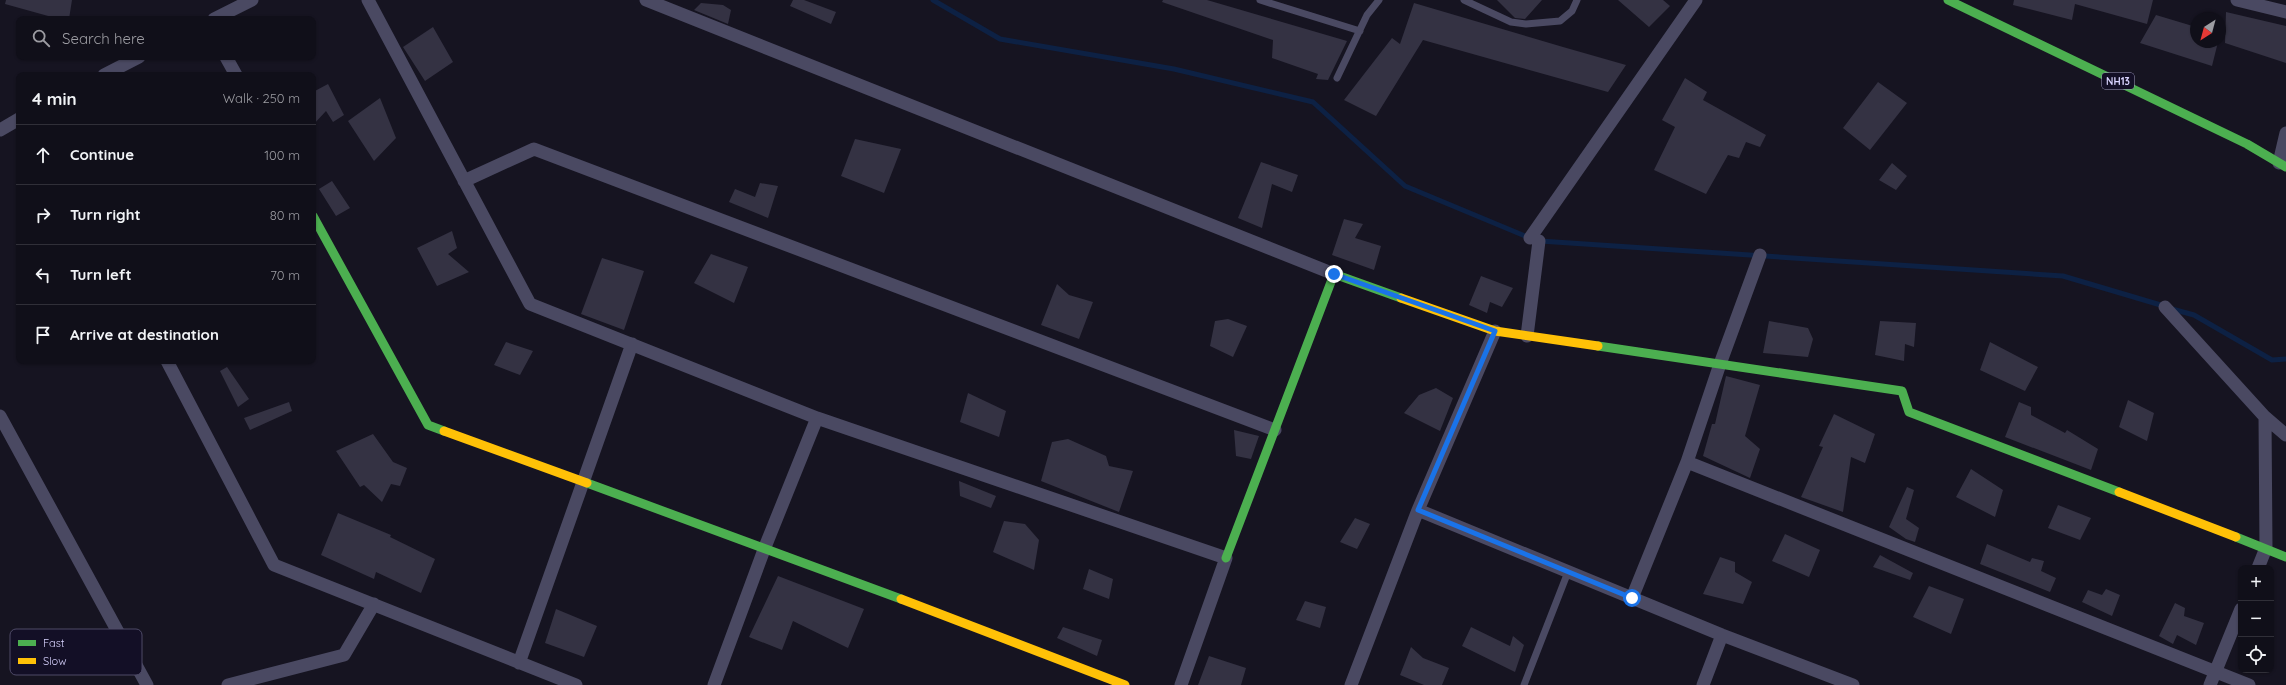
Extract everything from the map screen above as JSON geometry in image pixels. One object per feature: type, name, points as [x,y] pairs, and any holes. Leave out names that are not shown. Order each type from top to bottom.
[{"type":"street","points":[[220,16],[252,0]]},
{"type":"street","points":[[368,0],[530,304],[817,418],[1226,558]]},
{"type":"street","points":[[646,0],[1334,274],[1495,331],[1902,391],[1909,412],[2266,548],[2286,557]]},
{"type":"street","points":[[1527,336],[1534,239],[1696,0]]},
{"type":"street","name":"NH13","points":[[1948,0],[2247,144],[2283,165]]},
{"type":"street","points":[[2237,0],[2286,12]]},
{"type":"street","points":[[110,72],[133,60]]},
{"type":"street","points":[[228,60],[234,72]]},
{"type":"street","points":[[0,130],[16,121]]},
{"type":"street","points":[[2283,165],[2286,133]]},
{"type":"street","points":[[464,181],[534,149],[1274,430]]},
{"type":"street","points":[[316,221],[428,425],[765,548],[1125,685]]},
{"type":"street","points":[[1632,598],[1687,462],[1720,364],[1760,255]]},
{"type":"street","points":[[1181,685],[1226,558],[1334,274]]},
{"type":"street","points":[[2165,307],[2265,417],[2286,435]]},
{"type":"street","points":[[1351,685],[1418,510],[1495,331]]},
{"type":"street","points":[[519,663],[632,344]]},
{"type":"street","points":[[169,364],[274,565],[576,685]]},
{"type":"street","points":[[0,416],[116,629]]},
{"type":"street","points":[[2259,565],[2266,548],[2265,417]]},
{"type":"street","points":[[714,685],[765,548],[817,418]]},
{"type":"street","points":[[1687,462],[2249,685]]},
{"type":"street","points":[[1418,510],[1722,636],[1852,685]]},
{"type":"street","points":[[228,685],[344,655],[374,604]]},
{"type":"street","points":[[2210,685],[2238,617]]},
{"type":"street","points":[[1703,685],[1722,636]]},
{"type":"street","points":[[142,675],[147,685]]},
{"type":"lane","points":[[1260,0],[1360,31]]},
{"type":"lane","points":[[1337,78],[1367,15],[1379,0]]},
{"type":"lane","points":[[1464,0],[1511,22],[1526,24],[1560,21],[1572,12],[1577,0]]},
{"type":"lane","points":[[1524,685],[1568,572]]},
{"type":"building","points":[[6,0],[72,0],[69,16],[48,16],[5,4]]},
{"type":"building","points":[[793,0],[804,0],[836,12],[831,24],[790,6]]},
{"type":"building","points":[[1163,0],[1207,0],[1347,41],[1328,80],[1316,79],[1318,74],[1272,58],[1273,40],[1162,2]]},
{"type":"building","points":[[1497,0],[1542,0],[1525,19],[1515,18]]},
{"type":"building","points":[[1618,0],[1663,0],[1670,6],[1649,27]]},
{"type":"building","points":[[2014,0],[2153,0],[2147,24],[2075,4],[2072,20],[2013,5]]},
{"type":"building","points":[[701,3],[723,5],[731,10],[728,24],[694,10]]},
{"type":"building","points":[[1414,3],[1626,65],[1608,92],[1423,40],[1376,116],[1344,100],[1392,38],[1400,44]]},
{"type":"building","points":[[2226,12],[2286,26],[2286,63],[2226,43]]},
{"type":"building","points":[[2156,15],[2190,25],[2190,48],[2216,48],[2212,66],[2140,43]]},
{"type":"building","points":[[433,27],[453,62],[425,81],[403,47]]},
{"type":"building","points":[[1685,78],[1707,92],[1703,100],[1766,135],[1760,147],[1746,142],[1739,158],[1728,155],[1706,194],[1654,170],[1675,127],[1662,120]]},
{"type":"building","points":[[1878,82],[1907,103],[1870,150],[1843,128]]},
{"type":"building","points":[[328,84],[344,115],[333,122],[326,111],[316,122],[316,90]]},
{"type":"building","points":[[380,98],[396,138],[374,161],[348,121]]},
{"type":"building","points":[[855,139],[901,149],[884,193],[841,176]]},
{"type":"building","points":[[1261,162],[1298,175],[1292,192],[1272,184],[1262,228],[1238,218]]},
{"type":"building","points":[[1892,163],[1907,176],[1896,190],[1879,180]]},
{"type":"building","points":[[332,181],[350,208],[336,216],[319,189]]},
{"type":"building","points":[[760,183],[778,186],[768,218],[729,202],[735,189],[755,197]]},
{"type":"building","points":[[1344,219],[1363,224],[1355,238],[1381,246],[1374,270],[1332,255]]},
{"type":"building","points":[[452,231],[457,248],[448,254],[469,272],[437,286],[417,248]]},
{"type":"building","points":[[711,254],[748,267],[734,303],[694,283]]},
{"type":"building","points":[[602,258],[644,271],[624,330],[581,314]]},
{"type":"building","points":[[1481,276],[1513,288],[1502,307],[1490,302],[1487,313],[1469,305]]},
{"type":"building","points":[[1057,284],[1069,295],[1093,302],[1079,339],[1041,325]]},
{"type":"building","points":[[1228,319],[1247,326],[1233,357],[1210,346],[1215,321]]},
{"type":"building","points":[[1769,321],[1808,328],[1813,339],[1808,357],[1763,353]]},
{"type":"building","points":[[1880,321],[1916,323],[1914,347],[1905,344],[1904,361],[1875,355]]},
{"type":"building","points":[[506,342],[533,351],[520,375],[494,365]]},
{"type":"building","points":[[1990,342],[2038,367],[2025,391],[1980,370]]},
{"type":"building","points":[[227,367],[249,399],[238,407],[220,371]]},
{"type":"building","points":[[1726,376],[1760,385],[1745,436],[1760,449],[1750,478],[1703,456],[1712,424],[1715,424]]},
{"type":"building","points":[[1436,388],[1453,398],[1440,431],[1404,413],[1419,395]]},
{"type":"building","points":[[968,393],[1006,411],[999,437],[960,422]]},
{"type":"building","points":[[2128,400],[2154,413],[2147,441],[2119,427]]},
{"type":"building","points":[[289,402],[292,411],[250,430],[244,418]]},
{"type":"building","points":[[2019,402],[2031,407],[2031,415],[2065,433],[2067,430],[2098,449],[2091,470],[2005,437]]},
{"type":"building","points":[[1834,414],[1875,434],[1865,463],[1851,457],[1843,512],[1801,497],[1823,447],[1819,446]]},
{"type":"building","points":[[1234,430],[1259,436],[1251,459],[1236,456]]},
{"type":"building","points":[[373,434],[393,462],[407,468],[400,486],[391,484],[382,502],[364,485],[360,487],[336,451]]},
{"type":"building","points":[[1068,439],[1106,456],[1109,466],[1133,471],[1119,512],[1041,481],[1052,442]]},
{"type":"building","points":[[1971,469],[2003,490],[1995,517],[1956,497]]},
{"type":"building","points":[[959,481],[996,496],[991,508],[960,496]]},
{"type":"building","points":[[1907,487],[1914,490],[1906,519],[1919,528],[1915,542],[1906,539],[1889,527]]},
{"type":"building","points":[[2058,505],[2091,518],[2080,540],[2048,528]]},
{"type":"building","points":[[338,513],[391,535],[390,537],[435,559],[421,593],[376,572],[374,579],[321,555]]},
{"type":"building","points":[[1355,518],[1370,524],[1357,549],[1340,542]]},
{"type":"building","points":[[1004,521],[1025,524],[1039,540],[1034,570],[993,552]]},
{"type":"building","points":[[1785,534],[1820,550],[1809,577],[1772,561]]},
{"type":"building","points":[[1987,544],[2030,562],[2032,558],[2044,561],[2041,571],[2056,578],[2050,592],[1980,564]]},
{"type":"building","points":[[1880,555],[1913,573],[1910,580],[1873,567]]},
{"type":"building","points":[[1720,557],[1735,562],[1735,572],[1752,582],[1743,604],[1703,594]]},
{"type":"building","points":[[1089,569],[1113,579],[1109,599],[1083,589]]},
{"type":"building","points":[[778,576],[864,609],[848,648],[793,621],[782,650],[749,637]]},
{"type":"building","points":[[1929,586],[1964,599],[1951,634],[1913,617]]},
{"type":"building","points":[[2106,589],[2120,595],[2112,616],[2082,602],[2088,590],[2102,595]]},
{"type":"building","points":[[1305,601],[1326,607],[1320,628],[1296,620]]},
{"type":"building","points":[[2175,603],[2185,608],[2184,616],[2204,623],[2196,645],[2177,635],[2173,644],[2159,636]]},
{"type":"building","points":[[556,609],[597,626],[584,657],[545,643]]},
{"type":"building","points":[[1063,627],[1102,640],[1097,656],[1057,638]]},
{"type":"building","points":[[1471,627],[1510,646],[1513,636],[1524,645],[1515,672],[1462,646]]},
{"type":"building","points":[[1411,647],[1423,658],[1449,668],[1442,685],[1424,685],[1400,675]]},
{"type":"building","points":[[1209,656],[1246,668],[1241,685],[1198,685]]},
{"type":"waterway","points":[[933,0],[1000,39],[1174,69],[1313,102],[1405,186],[1530,238]]},
{"type":"waterway","points":[[1540,241],[2063,276],[2164,306]]},
{"type":"waterway","points":[[2172,309],[2194,315],[2272,360],[2286,359]]},
{"type":"traffic: fast","points":[[1948,0],[2247,144],[2286,167]]},
{"type":"traffic: fast","points":[[316,221],[428,425],[444,431]]},
{"type":"traffic: fast","points":[[1226,558],[1334,274],[1401,298]]},
{"type":"traffic: fast","points":[[1598,346],[1902,391],[1909,412],[2119,492]]},
{"type":"traffic: fast","points":[[587,483],[901,599]]},
{"type":"traffic: fast","points":[[2236,537],[2286,557]]},
{"type":"traffic: slow","points":[[1401,298],[1495,331],[1598,346]]},
{"type":"traffic: slow","points":[[444,431],[587,483]]},
{"type":"traffic: slow","points":[[2119,492],[2236,537]]},
{"type":"traffic: slow","points":[[901,599],[1125,685]]},
{"type":"route","points":[[1334,274],[1495,331],[1418,510],[1632,598]]}]
